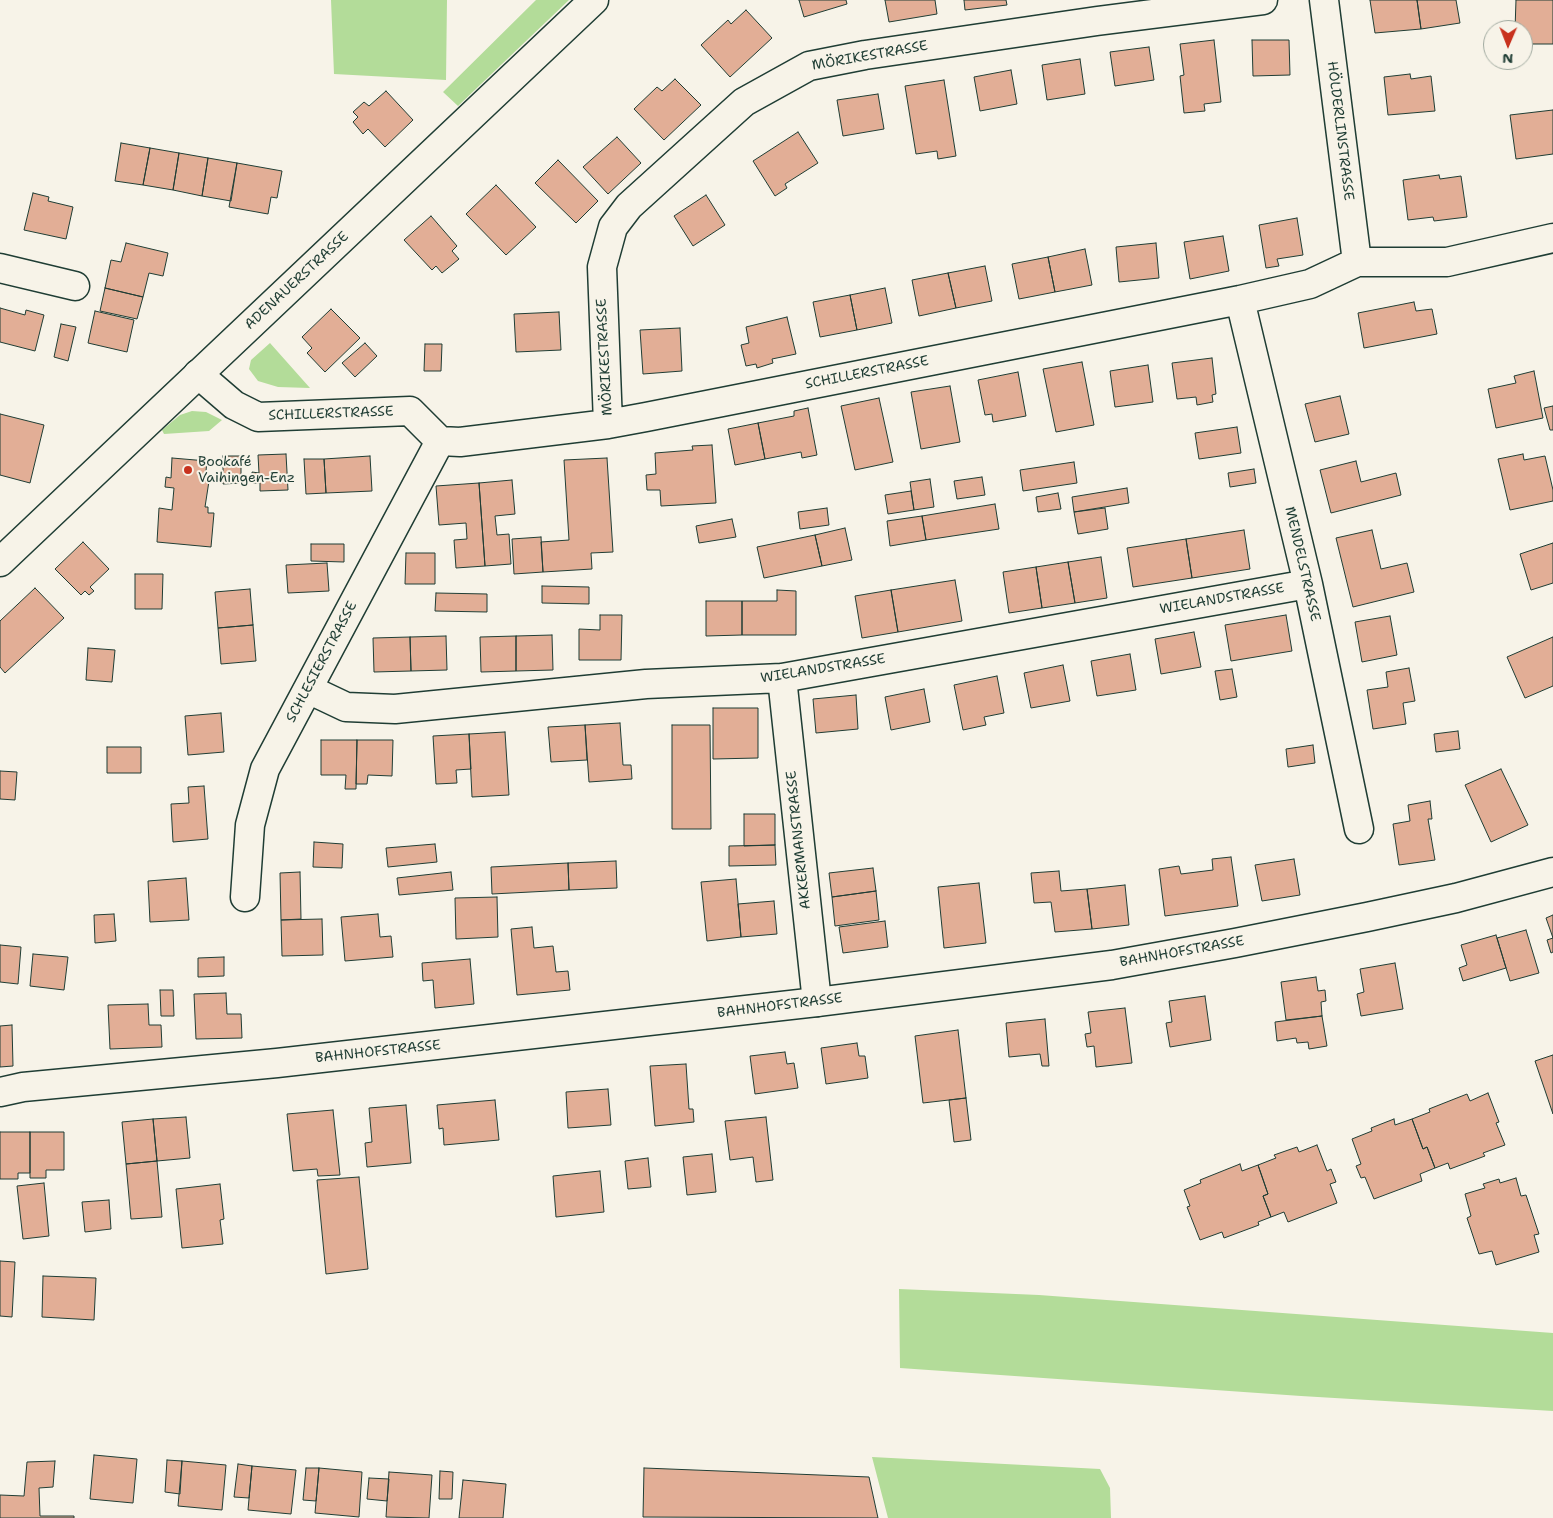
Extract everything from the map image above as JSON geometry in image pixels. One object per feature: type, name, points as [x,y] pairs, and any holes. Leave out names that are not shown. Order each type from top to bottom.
[{"type":"street","name":"ADENAUERSTRASSE","points":[[4,550],[69,498],[594,0]]},
{"type":"street","name":"MÖRIKESTRASSE","points":[[608,424],[602,267],[613,227],[629,206],[744,102],[808,66],[865,55],[1097,20],[1263,0]]},
{"type":"street","name":"HÖLDERLINSTRASSE","points":[[1324,0],[1357,262]]},
{"type":"street","name":"SCHILLERSTRASSE","points":[[198,374],[234,405],[258,417],[410,410],[440,441],[460,442],[608,424],[1240,300],[1310,284],[1357,262],[1447,262],[1553,238]]},
{"type":"street","points":[[0,268],[75,286]]},
{"type":"street","name":"MENDELSTRASSE","points":[[1240,300],[1308,584],[1359,829]]},
{"type":"street","name":"SCHLESIERSTRASSE","points":[[245,897],[250,825],[266,768],[440,441]]},
{"type":"street","name":"WIELANDSTRASSE","points":[[308,689],[346,707],[395,709],[646,684],[782,678],[1308,584]]},
{"type":"street","name":"AKKERMANSTRASSE","points":[[782,678],[816,1002]]},
{"type":"street","name":"BAHNHOFSTRASSE","points":[[0,1092],[24,1087],[277,1063],[816,1002],[1112,965],[1235,943],[1438,902],[1553,872]]},
{"type":"green space","points":[[331,0],[447,0],[446,80],[334,74]]},
{"type":"green space","points":[[536,0],[569,0],[458,106],[443,92]]},
{"type":"green space","points":[[270,343],[310,388],[278,387],[258,381],[249,369],[251,360]]},
{"type":"green space","points":[[192,411],[206,412],[222,420],[209,431],[164,434],[162,430],[180,415]]},
{"type":"green space","points":[[899,1289],[1039,1295],[1553,1333],[1553,1411],[1301,1396],[900,1368]]},
{"type":"green space","points":[[872,1457],[1100,1469],[1110,1488],[1111,1518],[888,1518]]},
{"type":"building","points":[[799,0],[846,0],[847,4],[804,17]]},
{"type":"building","points":[[885,0],[935,0],[937,14],[889,22]]},
{"type":"building","points":[[964,0],[1006,0],[1007,5],[965,10]]},
{"type":"building","points":[[1370,0],[1417,0],[1421,29],[1375,33]]},
{"type":"building","points":[[1417,0],[1456,0],[1460,23],[1421,29]]},
{"type":"building","points":[[1516,0],[1553,0],[1553,44],[1533,44],[1533,20],[1515,20]]},
{"type":"building","points":[[746,10],[772,38],[730,77],[701,45],[728,20],[731,24]]},
{"type":"building","points":[[1214,40],[1221,102],[1204,104],[1205,111],[1184,113],[1180,76],[1184,75],[1180,44]]},
{"type":"building","points":[[1252,40],[1289,40],[1290,75],[1253,76]]},
{"type":"building","points":[[1149,47],[1154,80],[1115,86],[1110,52]]},
{"type":"building","points":[[1080,59],[1085,94],[1047,100],[1042,65]]},
{"type":"building","points":[[1011,70],[1017,104],[980,111],[974,77]]},
{"type":"building","points":[[1410,74],[1411,79],[1431,76],[1435,111],[1388,115],[1384,77]]},
{"type":"building","points":[[675,79],[701,105],[664,140],[634,109],[657,87],[662,91]]},
{"type":"building","points":[[944,80],[956,156],[938,159],[937,151],[916,154],[905,86]]},
{"type":"building","points":[[386,91],[413,120],[385,147],[368,129],[363,134],[353,122],[358,117],[353,112],[364,102],[369,106]]},
{"type":"building","points":[[878,94],[884,129],[843,136],[837,100]]},
{"type":"building","points":[[1553,110],[1553,154],[1516,159],[1510,115]]},
{"type":"building","points":[[798,132],[818,163],[785,184],[787,188],[775,196],[753,161]]},
{"type":"building","points":[[617,137],[641,163],[608,194],[583,167]]},
{"type":"building","points":[[121,143],[150,148],[143,185],[115,181]]},
{"type":"building","points":[[150,148],[179,153],[173,190],[143,185]]},
{"type":"building","points":[[179,153],[208,158],[202,196],[173,190]]},
{"type":"building","points":[[208,158],[237,163],[231,201],[202,196]]},
{"type":"building","points":[[558,160],[598,201],[576,223],[535,183]]},
{"type":"building","points":[[237,163],[282,171],[277,198],[271,197],[268,214],[229,207]]},
{"type":"building","points":[[1439,175],[1440,179],[1461,176],[1467,217],[1434,221],[1433,217],[1408,220],[1403,180]]},
{"type":"building","points":[[496,185],[536,227],[506,255],[466,214]]},
{"type":"building","points":[[33,193],[49,197],[48,201],[73,207],[66,239],[24,230]]},
{"type":"building","points":[[706,195],[725,225],[693,246],[674,216]]},
{"type":"building","points":[[431,216],[457,246],[452,251],[459,259],[442,273],[436,266],[432,270],[404,240]]},
{"type":"building","points":[[1297,218],[1303,255],[1277,259],[1279,266],[1266,268],[1259,225]]},
{"type":"building","points":[[1223,236],[1229,271],[1190,279],[1184,242]]},
{"type":"building","points":[[126,243],[168,253],[163,276],[149,273],[143,297],[105,288],[111,260],[121,262]]},
{"type":"building","points":[[1156,243],[1159,278],[1119,282],[1116,247]]},
{"type":"building","points":[[1085,249],[1092,285],[1055,292],[1048,257]]},
{"type":"building","points":[[1048,257],[1055,292],[1019,299],[1012,264]]},
{"type":"building","points":[[985,266],[992,301],[956,308],[948,273]]},
{"type":"building","points":[[948,273],[956,308],[919,316],[912,280]]},
{"type":"building","points":[[105,288],[143,297],[137,319],[100,311]]},
{"type":"building","points":[[885,288],[892,323],[857,330],[850,295]]},
{"type":"building","points":[[850,295],[857,330],[820,337],[813,302]]},
{"type":"building","points":[[1414,302],[1416,311],[1432,309],[1437,334],[1364,348],[1358,313]]},
{"type":"building","points":[[0,308],[25,315],[26,310],[44,315],[35,351],[0,342]]},
{"type":"building","points":[[331,309],[360,338],[325,372],[307,353],[312,348],[302,337]]},
{"type":"building","points":[[95,311],[134,320],[127,352],[88,343]]},
{"type":"building","points":[[559,312],[561,350],[516,352],[514,314]]},
{"type":"building","points":[[787,317],[796,354],[772,359],[773,363],[757,368],[756,364],[746,366],[741,345],[749,343],[746,327]]},
{"type":"building","points":[[61,324],[76,327],[68,361],[54,357]]},
{"type":"building","points":[[680,328],[682,371],[643,374],[640,330]]},
{"type":"building","points":[[365,343],[377,356],[355,377],[342,363]]},
{"type":"building","points":[[425,344],[442,344],[441,371],[424,371]]},
{"type":"building","points":[[1212,358],[1216,394],[1212,395],[1213,402],[1197,405],[1196,397],[1177,399],[1172,363]]},
{"type":"building","points":[[1082,362],[1094,425],[1056,432],[1043,369]]},
{"type":"building","points":[[1148,365],[1153,402],[1115,407],[1110,371]]},
{"type":"building","points":[[1534,371],[1543,418],[1496,428],[1488,389],[1516,383],[1514,376]]},
{"type":"building","points":[[1018,372],[1026,416],[993,422],[992,414],[985,415],[978,380]]},
{"type":"building","points":[[950,386],[960,442],[921,449],[911,392]]},
{"type":"building","points":[[1340,396],[1349,434],[1315,442],[1305,404]]},
{"type":"building","points":[[879,398],[893,462],[855,470],[841,406]]},
{"type":"building","points":[[1553,406],[1553,430],[1550,430],[1544,408]]},
{"type":"building","points":[[808,408],[817,455],[802,458],[801,452],[765,459],[758,423],[794,416],[794,411]]},
{"type":"building","points":[[0,414],[44,425],[30,483],[0,475]]},
{"type":"building","points":[[758,423],[765,459],[735,465],[728,429]]},
{"type":"building","points":[[1237,427],[1241,453],[1199,459],[1195,433]]},
{"type":"building","points":[[712,445],[716,503],[661,506],[660,490],[647,490],[646,475],[656,474],[655,453],[693,450],[692,446]]},
{"type":"building","points":[[286,454],[288,490],[260,491],[260,483],[253,483],[252,472],[259,473],[258,455]]},
{"type":"building","points":[[1523,454],[1524,460],[1545,456],[1553,490],[1553,501],[1510,510],[1498,459]]},
{"type":"building","points":[[223,456],[241,456],[241,483],[223,484]]},
{"type":"building","points":[[370,456],[372,491],[326,493],[324,459]]},
{"type":"building","points":[[172,458],[207,461],[205,481],[209,481],[205,507],[208,507],[208,513],[214,513],[211,547],[157,542],[159,508],[172,510],[174,488],[165,487],[166,477],[171,478]]},
{"type":"building","points":[[607,458],[613,552],[591,553],[592,569],[543,572],[541,542],[569,540],[564,460]]},
{"type":"building","points":[[304,459],[324,459],[326,493],[306,494]]},
{"type":"building","points":[[1356,461],[1361,482],[1396,473],[1401,495],[1331,513],[1320,470]]},
{"type":"building","points":[[1074,462],[1077,483],[1023,491],[1020,470]]},
{"type":"building","points":[[1254,469],[1256,483],[1230,487],[1228,473]]},
{"type":"building","points":[[982,477],[985,495],[957,499],[954,481]]},
{"type":"building","points":[[930,479],[934,507],[914,510],[910,482]]},
{"type":"building","points":[[512,480],[515,514],[495,516],[497,535],[509,534],[511,564],[485,566],[479,483]]},
{"type":"building","points":[[479,483],[485,566],[456,568],[454,540],[467,539],[466,523],[439,525],[436,486]]},
{"type":"building","points":[[1127,488],[1129,503],[1074,512],[1072,497]]},
{"type":"building","points":[[911,491],[914,510],[888,514],[885,495]]},
{"type":"building","points":[[1058,493],[1061,509],[1038,512],[1036,497]]},
{"type":"building","points":[[995,504],[999,529],[926,540],[922,516]]},
{"type":"building","points":[[827,508],[829,525],[800,529],[798,512]]},
{"type":"building","points":[[1105,508],[1108,529],[1078,534],[1074,512]]},
{"type":"building","points":[[922,516],[926,540],[890,546],[887,521]]},
{"type":"building","points":[[732,519],[736,537],[699,543],[696,526]]},
{"type":"building","points":[[845,528],[852,560],[822,566],[815,535]]},
{"type":"building","points":[[1244,530],[1250,569],[1192,578],[1186,539]]},
{"type":"building","points":[[1372,530],[1381,569],[1407,563],[1414,592],[1353,607],[1336,538]]},
{"type":"building","points":[[815,535],[822,566],[764,578],[757,547]]},
{"type":"building","points":[[541,537],[543,572],[514,574],[512,539]]},
{"type":"building","points":[[1186,539],[1192,578],[1133,587],[1127,548]]},
{"type":"building","points":[[83,542],[109,569],[90,587],[94,591],[89,595],[85,591],[81,595],[55,569]]},
{"type":"building","points":[[1553,543],[1553,583],[1531,590],[1520,554]]},
{"type":"building","points":[[311,544],[344,544],[344,562],[311,561]]},
{"type":"building","points":[[406,553],[435,553],[435,584],[405,584]]},
{"type":"building","points":[[1101,557],[1107,598],[1075,603],[1068,562]]},
{"type":"building","points":[[1068,562],[1075,603],[1042,608],[1036,567]]},
{"type":"building","points":[[327,563],[329,591],[288,593],[286,565]]},
{"type":"building","points":[[1036,567],[1042,608],[1009,613],[1003,572]]},
{"type":"building","points":[[135,574],[163,574],[162,609],[135,609]]},
{"type":"building","points":[[955,580],[962,621],[898,632],[891,590]]},
{"type":"building","points":[[542,586],[589,587],[589,604],[542,603]]},
{"type":"building","points":[[35,588],[64,618],[5,673],[0,667],[0,621]]},
{"type":"building","points":[[250,589],[253,625],[218,628],[215,592]]},
{"type":"building","points":[[777,590],[796,591],[796,635],[742,635],[742,601],[777,601]]},
{"type":"building","points":[[891,590],[898,632],[862,638],[855,596]]},
{"type":"building","points":[[436,593],[487,594],[487,612],[435,611]]},
{"type":"building","points":[[706,601],[742,601],[742,635],[706,636]]},
{"type":"building","points":[[600,615],[622,615],[621,660],[579,660],[579,629],[600,630]]},
{"type":"building","points":[[1286,615],[1292,651],[1231,661],[1225,625]]},
{"type":"building","points":[[1390,616],[1397,655],[1362,662],[1355,622]]},
{"type":"building","points":[[253,625],[256,661],[221,664],[218,628]]},
{"type":"building","points":[[1194,632],[1201,667],[1161,674],[1155,639]]},
{"type":"building","points":[[552,635],[553,670],[516,671],[516,636]]},
{"type":"building","points":[[446,636],[447,670],[411,671],[410,637]]},
{"type":"building","points":[[516,636],[516,671],[481,672],[480,637]]},
{"type":"building","points":[[410,637],[411,671],[374,672],[373,638]]},
{"type":"building","points":[[1553,637],[1553,686],[1525,698],[1507,657]]},
{"type":"building","points":[[88,648],[115,650],[112,682],[86,680]]},
{"type":"building","points":[[1130,654],[1136,690],[1097,696],[1091,661]]},
{"type":"building","points":[[1063,665],[1070,701],[1031,708],[1024,673]]},
{"type":"building","points":[[1409,668],[1415,701],[1403,703],[1406,724],[1373,729],[1367,690],[1388,687],[1386,672]]},
{"type":"building","points":[[1232,669],[1237,697],[1220,700],[1215,671]]},
{"type":"building","points":[[997,676],[1004,713],[984,717],[986,725],[963,730],[954,685]]},
{"type":"building","points":[[924,689],[930,722],[891,730],[885,697]]},
{"type":"building","points":[[856,695],[858,729],[816,733],[813,699]]},
{"type":"building","points":[[713,708],[758,708],[758,758],[713,759]]},
{"type":"building","points":[[221,713],[224,752],[188,755],[185,716]]},
{"type":"building","points":[[620,723],[623,765],[631,765],[632,779],[589,782],[585,725]]},
{"type":"building","points":[[585,725],[587,760],[551,762],[548,727]]},
{"type":"building","points":[[672,725],[710,725],[711,829],[672,829]]},
{"type":"building","points":[[1458,731],[1460,749],[1436,752],[1434,734]]},
{"type":"building","points":[[505,732],[509,795],[472,797],[469,734]]},
{"type":"building","points":[[469,734],[471,769],[456,770],[457,783],[436,784],[433,736]]},
{"type":"building","points":[[321,740],[357,740],[356,789],[345,789],[346,775],[321,775]]},
{"type":"building","points":[[357,740],[393,740],[392,776],[368,775],[367,784],[356,784]]},
{"type":"building","points":[[1313,745],[1315,763],[1288,767],[1286,749]]},
{"type":"building","points":[[107,747],[141,747],[141,773],[107,773]]},
{"type":"building","points":[[1501,769],[1528,825],[1491,842],[1465,785]]},
{"type":"building","points":[[0,771],[17,772],[15,800],[0,799]]},
{"type":"building","points":[[204,786],[208,839],[173,842],[171,804],[189,803],[188,787]]},
{"type":"building","points":[[1430,801],[1432,819],[1428,819],[1435,860],[1399,865],[1393,824],[1410,821],[1408,805]]},
{"type":"building","points":[[744,814],[775,814],[775,845],[744,846]]},
{"type":"building","points":[[314,842],[343,844],[342,868],[313,867]]},
{"type":"building","points":[[435,844],[437,862],[388,867],[386,848]]},
{"type":"building","points":[[775,845],[776,865],[729,866],[729,846]]},
{"type":"building","points":[[1231,857],[1238,906],[1165,916],[1159,869],[1179,866],[1181,874],[1213,870],[1212,859]]},
{"type":"building","points":[[1294,859],[1300,895],[1262,901],[1255,865]]},
{"type":"building","points":[[616,861],[617,888],[569,890],[568,863]]},
{"type":"building","points":[[568,863],[569,890],[492,894],[491,867]]},
{"type":"building","points":[[873,868],[876,891],[832,897],[829,873]]},
{"type":"building","points":[[1059,871],[1061,891],[1087,889],[1092,929],[1055,932],[1051,902],[1034,903],[1031,873]]},
{"type":"building","points":[[300,872],[301,919],[281,920],[280,873]]},
{"type":"building","points":[[451,872],[453,890],[399,895],[397,878]]},
{"type":"building","points":[[186,878],[189,920],[150,922],[148,881]]},
{"type":"building","points":[[736,879],[741,937],[707,941],[701,882]]},
{"type":"building","points":[[979,883],[986,943],[944,948],[938,887]]},
{"type":"building","points":[[1125,885],[1129,925],[1092,929],[1087,889]]},
{"type":"building","points":[[876,891],[879,920],[835,926],[832,897]]},
{"type":"building","points":[[497,897],[498,937],[456,939],[455,898]]},
{"type":"building","points":[[774,901],[777,934],[741,937],[738,904]]},
{"type":"building","points":[[114,914],[116,941],[95,943],[94,915]]},
{"type":"building","points":[[378,914],[380,937],[391,936],[393,957],[345,961],[341,917]]},
{"type":"building","points":[[1553,915],[1553,938],[1546,918]]},
{"type":"building","points":[[322,919],[323,955],[282,956],[281,920]]},
{"type":"building","points":[[885,921],[888,947],[843,953],[839,927]]},
{"type":"building","points":[[532,927],[534,948],[553,946],[556,972],[568,971],[570,990],[517,995],[511,929]]},
{"type":"building","points":[[1526,930],[1539,973],[1510,981],[1497,938]]},
{"type":"building","points":[[1496,935],[1506,968],[1463,981],[1459,968],[1467,965],[1461,945]]},
{"type":"building","points":[[1553,938],[1553,952],[1551,953],[1547,940]]},
{"type":"building","points":[[0,945],[21,947],[18,984],[0,982]]},
{"type":"building","points":[[33,954],[68,957],[64,990],[30,986]]},
{"type":"building","points":[[224,957],[224,976],[198,977],[198,958]]},
{"type":"building","points":[[470,959],[474,1004],[435,1008],[433,980],[423,981],[422,963]]},
{"type":"building","points":[[1395,963],[1403,1009],[1361,1016],[1357,994],[1364,992],[1360,969]]},
{"type":"building","points":[[1316,977],[1318,991],[1325,990],[1326,1001],[1321,1002],[1322,1016],[1286,1020],[1281,982]]},
{"type":"building","points":[[160,990],[173,990],[174,1016],[161,1016]]},
{"type":"building","points":[[226,993],[227,1014],[241,1014],[242,1038],[196,1039],[194,994]]},
{"type":"building","points":[[1205,996],[1211,1040],[1170,1047],[1166,1023],[1172,1022],[1169,1001]]},
{"type":"building","points":[[148,1004],[149,1025],[161,1025],[162,1047],[110,1049],[108,1005]]},
{"type":"building","points":[[1125,1008],[1132,1063],[1096,1067],[1094,1046],[1087,1047],[1085,1034],[1091,1033],[1088,1012]]},
{"type":"building","points":[[1322,1016],[1327,1046],[1309,1049],[1308,1042],[1297,1043],[1296,1038],[1277,1041],[1275,1022]]},
{"type":"building","points":[[1045,1019],[1049,1066],[1042,1066],[1040,1054],[1009,1057],[1006,1023]]},
{"type":"building","points":[[12,1025],[13,1066],[0,1067],[0,1026]]},
{"type":"building","points":[[958,1030],[966,1098],[923,1103],[915,1036]]},
{"type":"building","points":[[857,1043],[859,1056],[865,1056],[868,1078],[826,1084],[821,1048]]},
{"type":"building","points":[[785,1052],[787,1064],[794,1063],[798,1088],[755,1094],[750,1056]]},
{"type":"building","points":[[1553,1055],[1553,1114],[1535,1061]]},
{"type":"building","points":[[686,1064],[689,1109],[693,1109],[694,1122],[655,1126],[650,1066]]},
{"type":"building","points":[[608,1089],[611,1125],[568,1128],[566,1092]]},
{"type":"building","points":[[1488,1093],[1499,1122],[1496,1123],[1505,1145],[1483,1153],[1485,1156],[1450,1169],[1448,1163],[1435,1168],[1427,1147],[1423,1149],[1412,1119],[1430,1112],[1429,1109],[1467,1094],[1470,1101]]},
{"type":"building","points":[[966,1098],[971,1140],[954,1142],[949,1100]]},
{"type":"building","points":[[495,1100],[499,1140],[444,1145],[443,1128],[439,1129],[437,1105]]},
{"type":"building","points":[[406,1105],[411,1163],[367,1167],[365,1143],[372,1142],[369,1108]]},
{"type":"building","points":[[333,1110],[340,1175],[318,1176],[317,1169],[293,1171],[287,1114]]},
{"type":"building","points":[[186,1117],[190,1158],[157,1161],[153,1119]]},
{"type":"building","points":[[766,1117],[773,1180],[756,1182],[753,1157],[730,1160],[725,1121]]},
{"type":"building","points":[[153,1119],[157,1161],[126,1164],[122,1122]]},
{"type":"building","points":[[1394,1119],[1395,1125],[1412,1119],[1423,1149],[1427,1147],[1435,1168],[1420,1174],[1422,1181],[1374,1199],[1365,1177],[1361,1178],[1356,1166],[1361,1164],[1352,1139],[1372,1131],[1371,1128]]},
{"type":"building","points":[[0,1132],[30,1132],[30,1173],[18,1173],[18,1179],[0,1179]]},
{"type":"building","points":[[30,1132],[64,1132],[64,1170],[46,1170],[46,1178],[30,1178]]},
{"type":"building","points":[[1317,1145],[1327,1171],[1331,1169],[1336,1182],[1330,1184],[1337,1203],[1288,1222],[1284,1212],[1271,1217],[1263,1196],[1268,1194],[1258,1165],[1276,1158],[1274,1155],[1297,1147],[1299,1152]]},
{"type":"building","points":[[712,1154],[716,1192],[687,1195],[683,1157]]},
{"type":"building","points":[[648,1158],[651,1187],[628,1189],[625,1161]]},
{"type":"building","points":[[157,1161],[162,1217],[131,1219],[126,1164]]},
{"type":"building","points":[[1240,1164],[1242,1171],[1258,1165],[1268,1194],[1263,1196],[1271,1217],[1258,1222],[1259,1225],[1224,1238],[1222,1232],[1200,1240],[1187,1207],[1190,1206],[1184,1190],[1201,1183],[1200,1180]]},
{"type":"building","points":[[600,1171],[604,1212],[556,1217],[553,1176]]},
{"type":"building","points":[[359,1177],[368,1269],[326,1274],[317,1180]]},
{"type":"building","points":[[1516,1178],[1521,1196],[1526,1195],[1539,1234],[1534,1235],[1539,1252],[1496,1265],[1492,1251],[1479,1254],[1467,1218],[1471,1216],[1465,1194],[1485,1188],[1483,1184],[1499,1179],[1500,1183]]},
{"type":"building","points":[[44,1183],[49,1236],[23,1239],[17,1186]]},
{"type":"building","points":[[220,1184],[224,1219],[220,1220],[223,1244],[182,1248],[176,1189]]},
{"type":"building","points":[[109,1200],[111,1229],[85,1232],[82,1202]]},
{"type":"building","points":[[0,1261],[15,1262],[12,1317],[0,1316]]},
{"type":"building","points":[[43,1276],[96,1278],[94,1320],[42,1317]]},
{"type":"building","points":[[94,1455],[137,1459],[133,1503],[90,1499]]},
{"type":"building","points":[[167,1460],[182,1461],[180,1494],[165,1492]]},
{"type":"building","points":[[55,1461],[53,1487],[39,1488],[40,1516],[74,1516],[74,1518],[0,1518],[0,1495],[24,1496],[27,1462]]},
{"type":"building","points":[[182,1461],[226,1465],[222,1510],[178,1506]]},
{"type":"building","points":[[238,1464],[252,1466],[249,1498],[234,1497]]},
{"type":"building","points":[[252,1466],[296,1470],[291,1514],[248,1510]]},
{"type":"building","points":[[306,1468],[319,1468],[316,1501],[303,1500]]},
{"type":"building","points":[[319,1468],[362,1472],[359,1517],[315,1513]]},
{"type":"building","points":[[644,1468],[869,1477],[878,1518],[643,1517]]},
{"type":"building","points":[[440,1471],[453,1472],[452,1499],[439,1499]]},
{"type":"building","points":[[389,1472],[432,1475],[429,1518],[386,1517]]},
{"type":"building","points":[[369,1478],[389,1479],[387,1501],[367,1499]]},
{"type":"building","points":[[463,1480],[506,1484],[503,1518],[459,1518]]},
{"type":"place","name":"Bookafé Vaihingen-Enz","points":[[188,470]]}]
